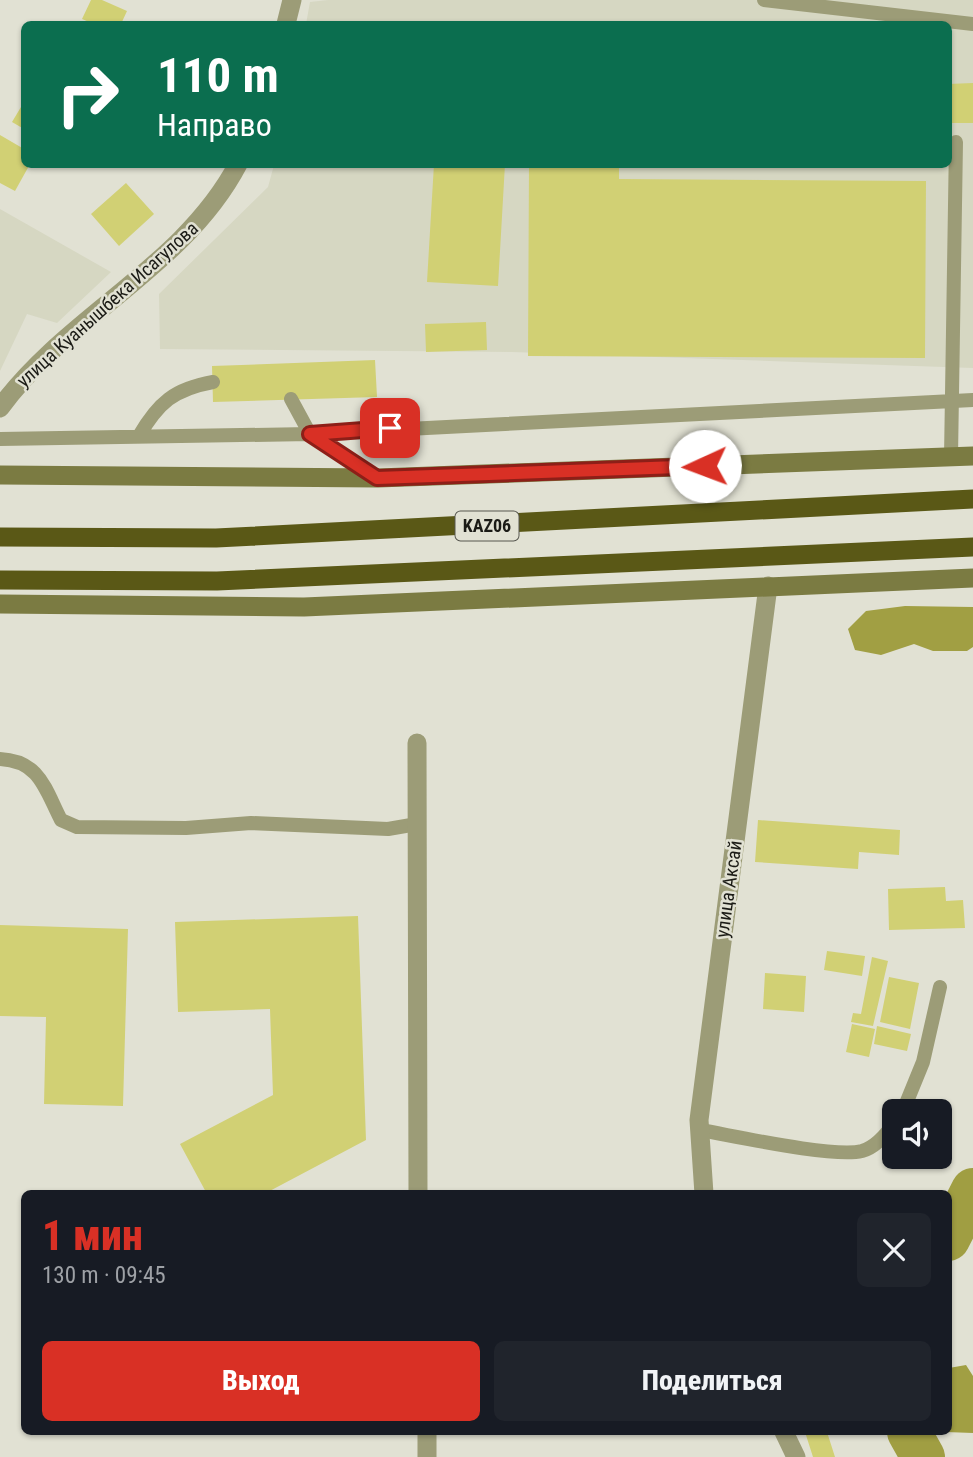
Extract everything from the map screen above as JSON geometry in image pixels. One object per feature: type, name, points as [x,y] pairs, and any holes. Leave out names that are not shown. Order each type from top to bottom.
[{"type":"highway","name":"KАZ06","points":[[0,537],[229,538],[973,499]]},
{"type":"highway","name":"KАZ06","points":[[0,580],[217,581],[973,547]]},
{"type":"main road","points":[[0,475],[377,478],[973,456]]},
{"type":"main road","points":[[0,604],[304,607],[973,578]]},
{"type":"street","points":[[287,21],[292,0]]},
{"type":"street","name":"улица Куанышбека Исагулова","points":[[0,408],[23,377],[191,230],[226,188],[236,168]]},
{"type":"street","name":"улица Аксай","points":[[704,1190],[700,1130],[715,985],[768,586]]},
{"type":"street","points":[[417,743],[418,1190]]},
{"type":"street","points":[[427,1435],[427,1457]]},
{"type":"street","points":[[785,1435],[796,1457]]},
{"type":"lane","points":[[764,0],[884,7],[973,24]]},
{"type":"lane","points":[[951,457],[956,142]]},
{"type":"lane","points":[[139,436],[156,408],[189,386],[213,382]]},
{"type":"lane","points":[[291,399],[310,434],[377,478]]},
{"type":"lane","points":[[0,439],[310,434],[973,400]]},
{"type":"lane","points":[[0,760],[18,760],[36,771],[61,820],[77,827],[186,828],[251,824],[388,830],[417,824]]},
{"type":"lane","points":[[907,1099],[923,1062],[940,987]]},
{"type":"lane","points":[[700,1130],[850,1151],[863,1151],[882,1139]]},
{"type":"shaded area","points":[[973,0],[973,368],[512,352],[160,349],[159,294],[268,187],[273,168],[952,168],[952,21],[307,21],[310,2]]},
{"type":"shaded area","points":[[0,209],[111,272],[57,323],[27,314],[0,371]]},
{"type":"shaded area","points":[[905,606],[973,607],[973,647],[967,651],[933,651],[914,644],[881,655],[855,650],[848,629],[866,611]]},
{"type":"shaded area","points":[[966,1365],[973,1376],[973,1433],[952,1432],[952,1367]]},
{"type":"building","points":[[91,0],[102,0],[127,11],[122,21],[82,19]]},
{"type":"building","points":[[973,83],[973,123],[952,123],[952,84]]},
{"type":"building","points":[[21,107],[21,127],[12,122]]},
{"type":"building","points":[[0,135],[21,147],[21,168],[28,168],[15,191],[0,183]]},
{"type":"building","points":[[434,168],[505,168],[498,286],[427,282]]},
{"type":"building","points":[[529,168],[619,168],[619,179],[926,181],[925,358],[528,356]]},
{"type":"building","points":[[126,183],[154,214],[119,246],[91,214]]},
{"type":"building","points":[[486,322],[487,350],[426,352],[425,324]]},
{"type":"building","points":[[375,360],[377,397],[213,402],[212,366]]},
{"type":"building","points":[[758,820],[900,830],[899,855],[859,852],[858,869],[755,862]]},
{"type":"building","points":[[945,887],[946,901],[963,900],[965,928],[889,930],[888,889]]},
{"type":"building","points":[[358,916],[366,1140],[272,1190],[205,1190],[180,1144],[273,1095],[270,1009],[178,1012],[175,922]]},
{"type":"building","points":[[0,925],[128,929],[123,1106],[44,1104],[46,1017],[0,1016]]},
{"type":"building","points":[[827,951],[865,956],[862,976],[824,970]]},
{"type":"building","points":[[872,957],[888,961],[873,1026],[851,1022],[853,1013],[861,1014]]},
{"type":"building","points":[[765,973],[806,976],[804,1012],[763,1009]]},
{"type":"building","points":[[889,977],[919,983],[910,1029],[880,1022]]},
{"type":"building","points":[[852,1024],[875,1029],[869,1057],[846,1052]]},
{"type":"building","points":[[877,1026],[911,1034],[907,1051],[874,1044]]},
{"type":"building","points":[[806,1435],[828,1435],[835,1457],[813,1457]]},
{"type":"waterway","points":[[952,1231],[973,1190]]},
{"type":"waterway","points":[[911,1435],[923,1457]]},
{"type":"route","points":[[390,428],[310,434],[377,478],[705,466]]}]
